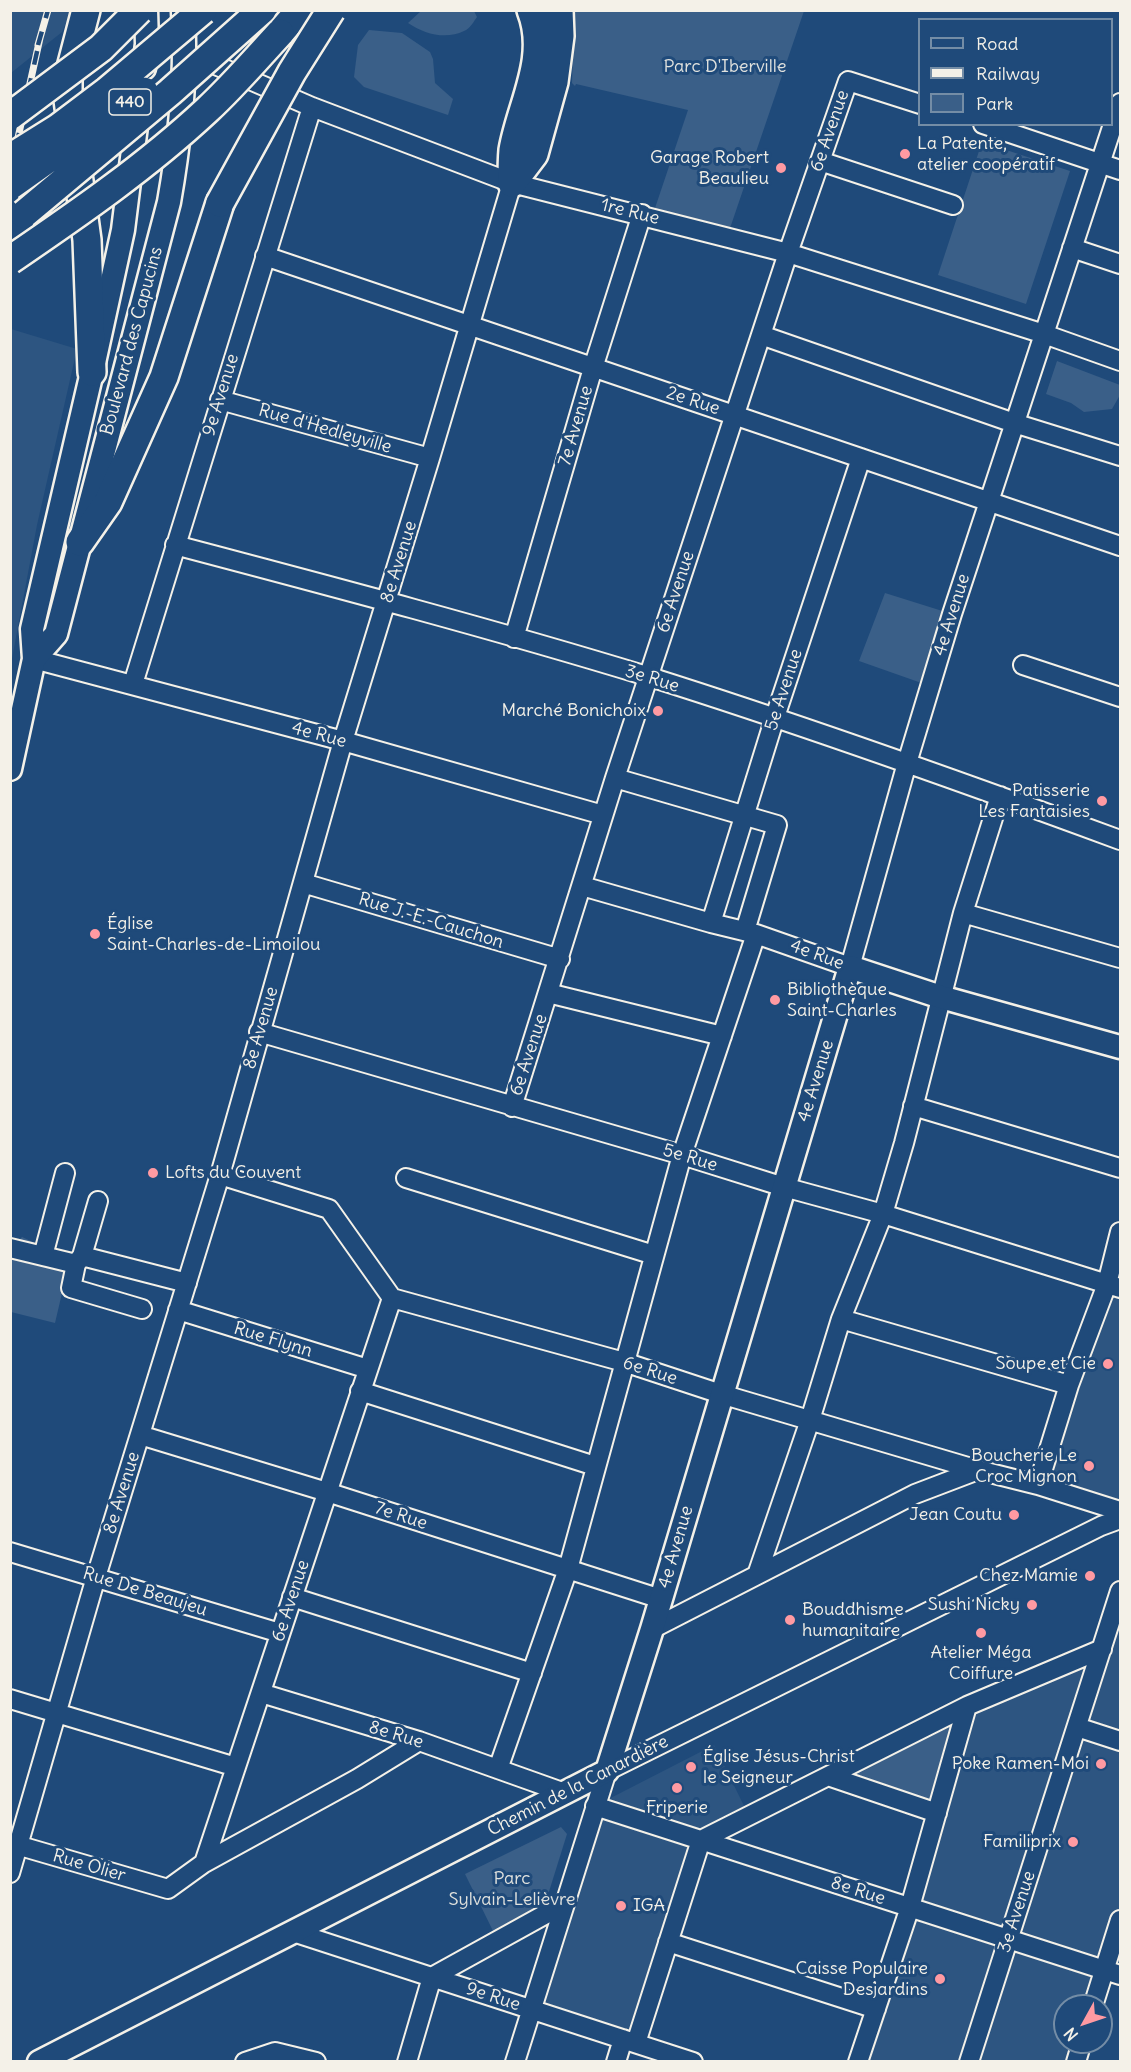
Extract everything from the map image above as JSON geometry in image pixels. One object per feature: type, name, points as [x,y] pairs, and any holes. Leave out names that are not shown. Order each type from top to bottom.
[{"type":"highway","points":[[86,10],[68,79],[68,100],[87,240],[92,372]]},
{"type":"highway","points":[[10,116],[101,48],[139,10]]},
{"type":"highway","name":"440","points":[[10,186],[163,78],[243,10]]},
{"type":"highway","points":[[10,223],[161,100],[262,10]]},
{"type":"highway","points":[[10,260],[87,208],[206,110],[300,10]]},
{"type":"highway","points":[[80,542],[108,502],[164,377],[220,203],[280,92],[331,10]]},
{"type":"highway","points":[[512,183],[513,150],[536,70],[538,35],[531,10]]},
{"type":"highway","points":[[512,183],[534,154],[554,82],[560,36],[559,10]]},
{"type":"highway","name":"440","points":[[10,158],[58,128],[107,91],[190,14]]},
{"type":"main road","name":"Boulevard des Capucins","points":[[10,769],[34,659],[32,629],[123,230],[147,44],[146,10]]},
{"type":"main road","name":"Boulevard des Capucins","points":[[34,659],[56,634],[169,202],[178,153],[190,14]]},
{"type":"main road","points":[[190,14],[214,65]]},
{"type":"main road","name":"4e Rue","points":[[850,967],[941,997],[1120,1047]]},
{"type":"main road","name":"4e Avenue","points":[[607,1771],[652,1629],[850,967]]},
{"type":"main road","name":"Chemin de la Canardière","points":[[39,2061],[66,2056],[292,1932],[607,1771]]},
{"type":"street","name":"1re Rue","points":[[147,44],[186,52],[312,107],[512,183],[642,214],[788,253],[1044,334],[1120,361]]},
{"type":"street","name":"6e Avenue","points":[[512,1107],[648,677],[788,253],[848,81],[918,103]]},
{"type":"street","name":"4e Avenue","points":[[1113,124],[1120,103]]},
{"type":"street","name":"9e Avenue","points":[[133,684],[312,107]]},
{"type":"street","points":[[993,126],[1009,129],[1120,170]]},
{"type":"street","name":"4e Avenue","points":[[850,967],[907,763],[988,500],[1112,126]]},
{"type":"street","points":[[820,160],[953,205]]},
{"type":"street","name":"8e Avenue","points":[[10,1873],[15,1844],[220,1175],[343,741],[512,183]]},
{"type":"street","name":"7e Avenue","points":[[514,638],[593,368],[642,214]]},
{"type":"street","points":[[1072,248],[1120,264]]},
{"type":"street","name":"2e Rue","points":[[265,256],[1120,546]]},
{"type":"street","points":[[761,335],[1014,423],[1120,456]]},
{"type":"street","name":"Rue d'Hedleyville","points":[[220,400],[430,458]]},
{"type":"street","name":"5e Avenue","points":[[711,923],[775,717],[861,458]]},
{"type":"street","name":"3e Rue","points":[[175,545],[387,601],[648,677],[775,717],[1120,840]]},
{"type":"street","name":"4e Rue","points":[[34,659],[343,741],[603,815]]},
{"type":"street","points":[[1023,665],[1120,697]]},
{"type":"street","points":[[498,1769],[568,1569],[681,1155],[722,1036],[751,932],[777,825],[615,778]]},
{"type":"street","points":[[757,1575],[810,1420],[841,1319],[883,1214],[904,1143],[963,914],[1000,796]]},
{"type":"street","name":"Rue J.-E.-Cauchon","points":[[303,883],[560,959]]},
{"type":"street","name":"4e Rue","points":[[582,886],[711,923],[751,932],[850,967]]},
{"type":"street","points":[[963,914],[1120,958]]},
{"type":"street","points":[[548,993],[722,1036]]},
{"type":"street","name":"5e Rue","points":[[259,1032],[883,1214],[1114,1286]]},
{"type":"street","points":[[913,1106],[1120,1168]]},
{"type":"street","points":[[43,1256],[65,1173]]},
{"type":"street","points":[[220,1175],[329,1209],[392,1298]]},
{"type":"street","points":[[406,1178],[654,1255]]},
{"type":"street","points":[[99,1201],[71,1288],[141,1309]]},
{"type":"street","points":[[1038,1485],[1069,1385],[1114,1286],[1120,1232]]},
{"type":"street","points":[[10,1248],[187,1282]]},
{"type":"street","name":"6e Avenue","points":[[204,1863],[392,1298]]},
{"type":"street","name":"6e Rue","points":[[392,1298],[624,1362],[721,1394],[978,1470],[1038,1485],[1120,1511]]},
{"type":"street","name":"Rue Flynn","points":[[178,1310],[368,1370]]},
{"type":"street","points":[[841,1319],[1069,1385]]},
{"type":"street","points":[[360,1391],[596,1466]]},
{"type":"street","name":"7e Rue","points":[[140,1435],[661,1599]]},
{"type":"street","points":[[652,1629],[915,1494],[978,1470]]},
{"type":"street","name":"Chemin de la Canardière","points":[[607,1771],[1090,1531],[1120,1520]]},
{"type":"street","name":"Rue De Beaujeu","points":[[10,1552],[280,1633]]},
{"type":"street","name":"3e Avenue","points":[[969,2061],[1120,1591]]},
{"type":"street","points":[[292,1597],[532,1673]]},
{"type":"street","points":[[616,2061],[630,2041],[668,1942],[701,1840],[968,1706],[1102,1649]]},
{"type":"street","name":"8e Rue","points":[[261,1693],[419,1741],[565,1793]]},
{"type":"street","points":[[10,1699],[236,1767]]},
{"type":"street","points":[[858,2061],[910,1907],[968,1706]]},
{"type":"street","points":[[1077,1727],[1120,1741]]},
{"type":"street","points":[[204,1863],[357,1779],[419,1741]]},
{"type":"street","name":"4e Avenue","points":[[515,2061],[607,1771]]},
{"type":"street","points":[[828,1776],[937,1813]]},
{"type":"street","name":"8e Rue","points":[[595,1806],[1112,1972]]},
{"type":"street","name":"Rue Olier","points":[[15,1844],[168,1888],[204,1863]]},
{"type":"street","points":[[406,2061],[432,1977],[564,1904]]},
{"type":"street","points":[[1100,1994],[1112,1972],[1120,1920]]},
{"type":"street","name":"9e Rue","points":[[292,1932],[693,2061]]},
{"type":"street","points":[[668,1942],[876,2009]]},
{"type":"street","points":[[245,2061],[275,2052],[316,2061]]},
{"type":"shaded area","points":[[11,10],[71,11],[62,32],[11,73]]},
{"type":"shaded area","points":[[11,329],[77,349],[37,525],[11,664]]},
{"type":"shaded area","points":[[1120,1235],[1120,1511],[1039,1484]]},
{"type":"shaded area","points":[[1120,1591],[1120,1975],[1104,1970],[1097,1994],[1053,1994],[1053,2054],[1078,2054],[1076,2061],[858,2062],[967,1706],[1102,1649]]},
{"type":"shaded area","points":[[714,1745],[749,1816],[701,1840],[636,2043],[531,2010],[595,1806]]},
{"type":"green space","points":[[421,11],[474,11],[477,17],[470,27],[457,34],[435,35],[408,23]]},
{"type":"green space","name":"Parc D'Iberville","points":[[574,11],[804,11],[727,237],[652,217],[688,110],[576,84],[575,86],[572,83]]},
{"type":"green space","points":[[369,30],[402,33],[430,52],[433,59],[435,83],[453,99],[448,115],[364,87],[354,77],[358,45]]},
{"type":"green space","points":[[982,142],[1070,171],[1026,304],[938,275]]},
{"type":"green space","points":[[1057,361],[1120,385],[1120,395],[1112,409],[1084,412],[1071,403],[1046,394]]},
{"type":"green space","points":[[885,593],[952,614],[930,686],[859,661]]},
{"type":"green space","points":[[22,1237],[70,1259],[55,1323],[11,1312],[11,1249]]},
{"type":"green space","points":[[967,1706],[937,1813],[828,1776]]},
{"type":"green space","name":"Parc Sylvain-Lelièvre","points":[[561,1827],[567,1834],[542,1914],[496,1937],[465,1874]]},
{"type":"railway","points":[[38,45],[48,10]]},
{"type":"railway","points":[[10,174],[40,38]]},
{"type":"place","name":"La Patente, atelier coopératif","points":[[905,154]]},
{"type":"place","name":"Garage Robert Beaulieu","points":[[781,168]]},
{"type":"place","name":"Marché Bonichoix","points":[[658,711]]},
{"type":"place","name":"Patisserie Les Fantaisies","points":[[1102,801]]},
{"type":"place","name":"Église Saint-Charles-de-Limoilou","points":[[95,934]]},
{"type":"place","name":"Bibliothèque Saint-Charles","points":[[775,1000]]},
{"type":"place","name":"Lofts du Couvent","points":[[153,1173]]},
{"type":"place","name":"Soupe et Cie","points":[[1108,1364]]},
{"type":"place","name":"Boucherie Le Croc Mignon","points":[[1089,1466]]},
{"type":"place","name":"Jean Coutu","points":[[1014,1515]]},
{"type":"place","name":"Chez Mamie","points":[[1090,1576]]},
{"type":"place","name":"Sushi Nicky","points":[[1032,1605]]},
{"type":"place","name":"Bouddhisme humanitaire","points":[[790,1620]]},
{"type":"place","name":"Atelier Méga Coiffure","points":[[981,1633]]},
{"type":"place","name":"Poke Ramen-Moi","points":[[1101,1764]]},
{"type":"place","name":"Église Jésus-Christ le Seigneur","points":[[691,1767]]},
{"type":"place","name":"Friperie","points":[[677,1788]]},
{"type":"place","name":"Familiprix","points":[[1073,1842]]},
{"type":"place","name":"IGA","points":[[621,1906]]},
{"type":"place","name":"Caisse Populaire Desjardins","points":[[940,1979]]}]
